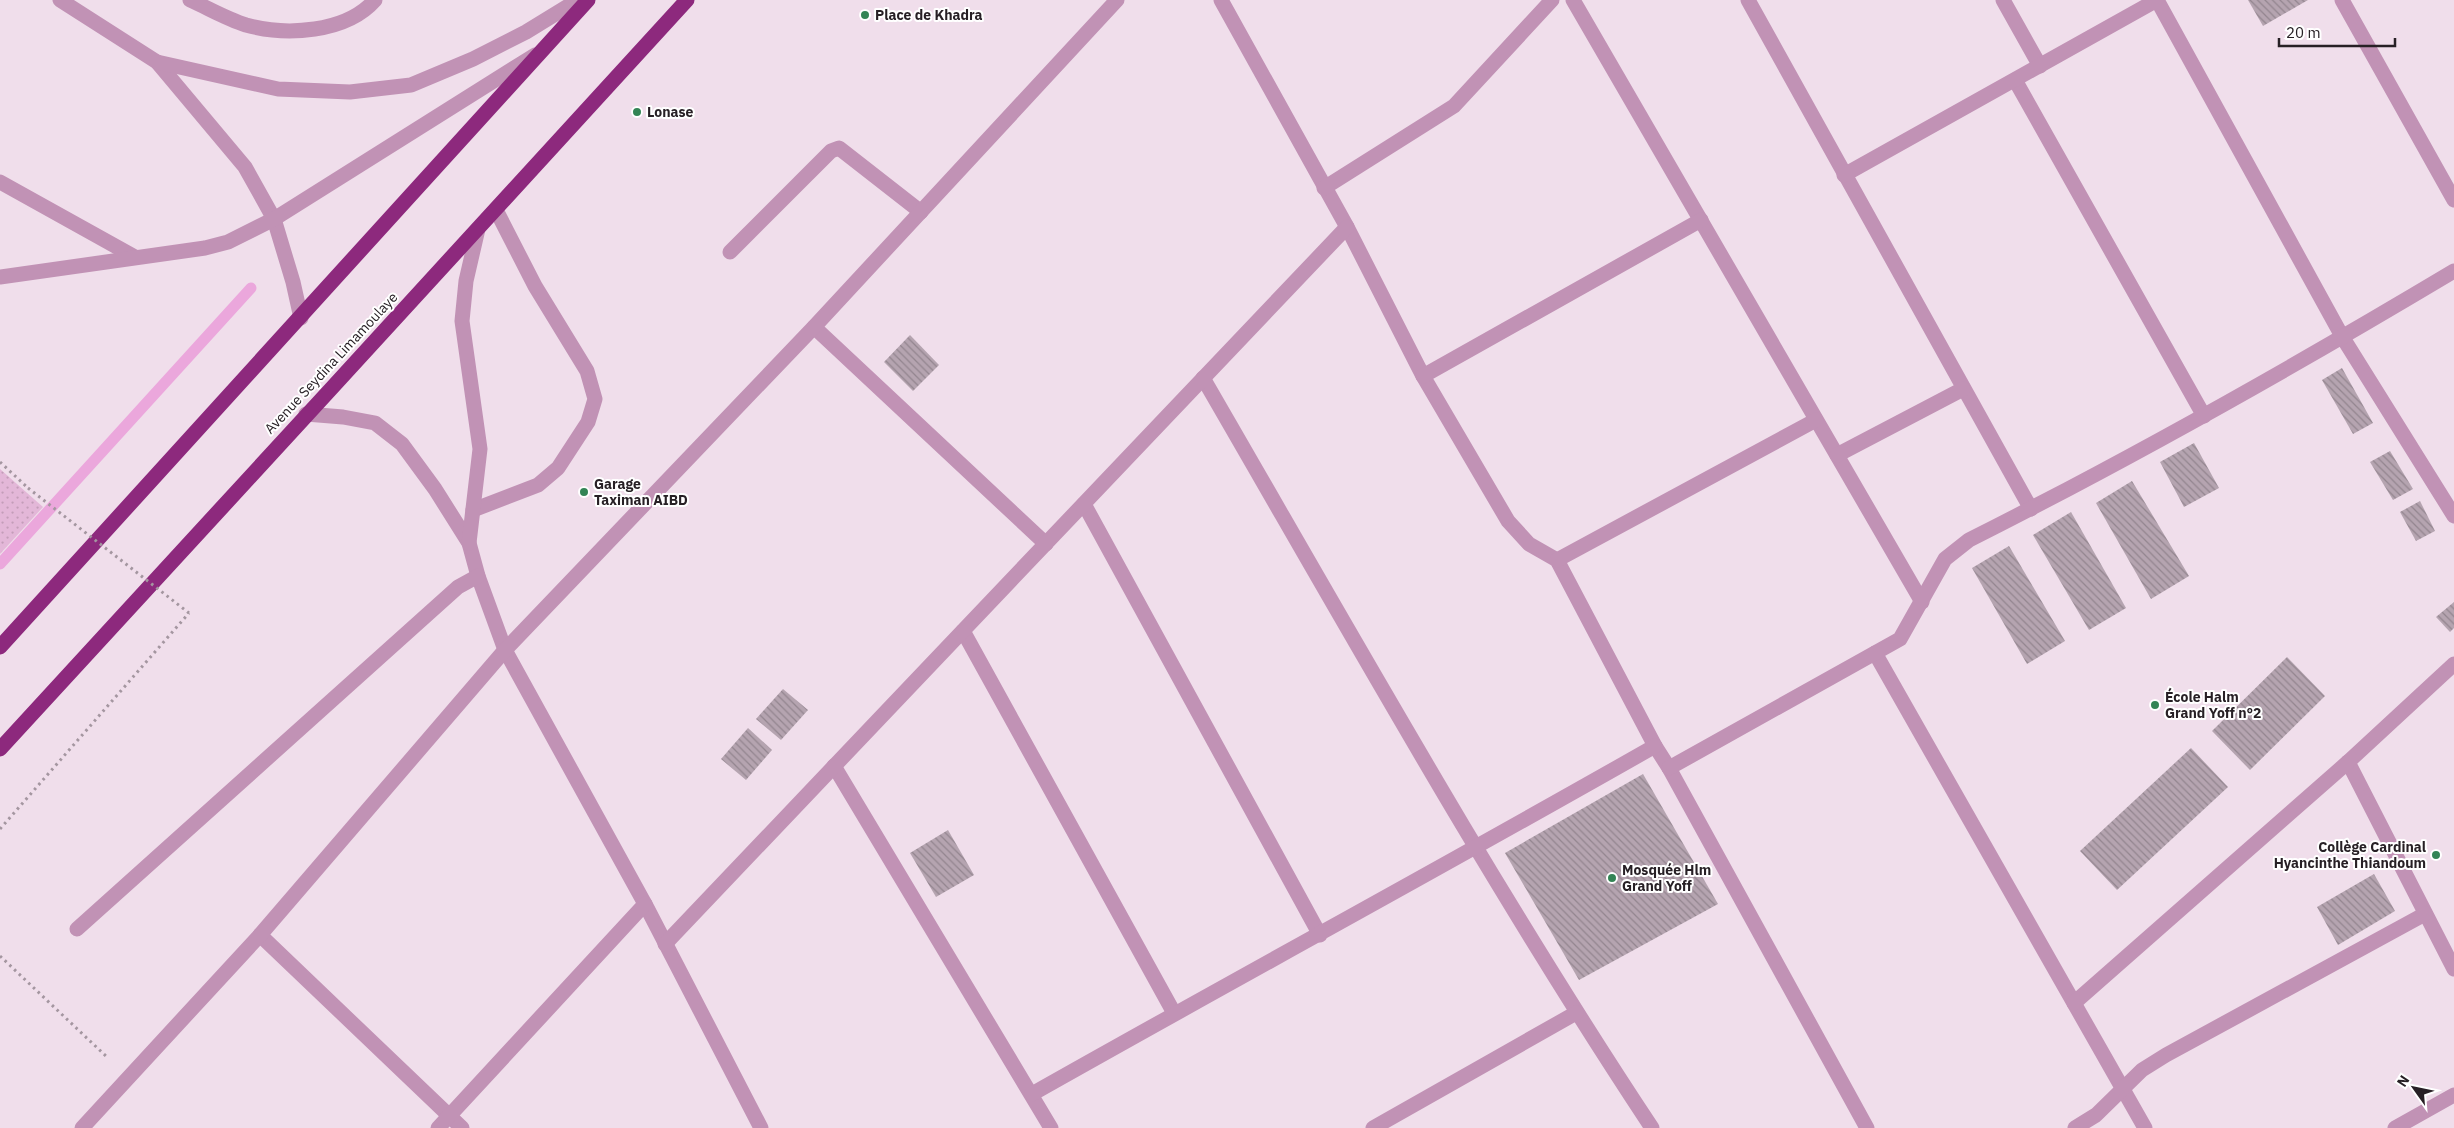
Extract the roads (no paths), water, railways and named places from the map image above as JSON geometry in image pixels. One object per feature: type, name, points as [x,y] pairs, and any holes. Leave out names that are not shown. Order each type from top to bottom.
[{"type":"highway","points":[[0,647],[588,0]]},
{"type":"highway","name":"Avenue Seydina Limamoulaye","points":[[0,749],[687,0]]},
{"type":"street","points":[[60,0],[157,62],[245,167],[274,219],[293,282],[301,318]]},
{"type":"street","points":[[190,0],[245,25],[277,31],[341,24],[370,6],[375,0]]},
{"type":"street","points":[[157,62],[278,90],[350,92],[412,84],[473,59],[526,32],[578,0]]},
{"type":"street","points":[[82,1128],[260,935],[505,650],[814,328],[1117,0]]},
{"type":"street","points":[[1221,0],[1347,227],[1423,376],[1508,522],[1529,544],[1557,560],[1655,746],[1669,768],[1867,1128]]},
{"type":"street","points":[[1324,188],[1454,106],[1552,0]]},
{"type":"street","points":[[1573,0],[1922,602]]},
{"type":"street","points":[[1748,0],[2030,509]]},
{"type":"street","points":[[2003,0],[2040,66]]},
{"type":"street","points":[[1844,175],[2157,0],[2343,338],[2454,516]]},
{"type":"street","points":[[2342,0],[2454,200]]},
{"type":"street","points":[[0,277],[205,248],[228,242],[274,219],[542,50]]},
{"type":"street","points":[[2015,80],[2204,416]]},
{"type":"street","points":[[730,252],[830,151],[840,148],[921,212]]},
{"type":"street","points":[[0,182],[134,257]]},
{"type":"street","points":[[473,510],[538,485],[558,468],[588,422],[596,399],[587,371],[535,286],[496,210]]},
{"type":"street","points":[[1423,376],[1701,220]]},
{"type":"street","points":[[665,944],[1347,227]]},
{"type":"street","points":[[469,544],[480,449],[462,321],[466,281],[478,228]]},
{"type":"street","points":[[1669,768],[1900,639],[1945,560],[1969,540],[2204,416],[2343,338],[2454,271]]},
{"type":"street","points":[[814,328],[1046,544]]},
{"type":"street","points":[[1203,378],[1477,848],[1576,1013],[1652,1128]]},
{"type":"street","points":[[1837,455],[1963,389]]},
{"type":"street","points":[[306,414],[342,416],[375,423],[402,444],[469,544],[478,576],[505,650],[646,904],[761,1128]]},
{"type":"street","points":[[1557,560],[1816,420]]},
{"type":"street","points":[[1084,504],[1320,935]]},
{"type":"street","points":[[77,929],[450,594],[478,576]]},
{"type":"street","points":[[963,631],[1174,1013]]},
{"type":"street","points":[[1875,653],[2145,1128]]},
{"type":"street","points":[[2074,1003],[2348,762],[2454,664]]},
{"type":"street","points":[[1032,1094],[1174,1013],[1477,848],[1655,746]]},
{"type":"street","points":[[2348,762],[2454,969]]},
{"type":"street","points":[[834,766],[1051,1128]]},
{"type":"street","points":[[438,1128],[646,904]]},
{"type":"street","points":[[2075,1128],[2096,1115],[2142,1070],[2166,1055],[2425,914]]},
{"type":"street","points":[[260,935],[462,1128]]},
{"type":"street","points":[[1374,1128],[1576,1013]]},
{"type":"street","points":[[2395,1128],[2454,1095]]},
{"type":"waterway","points":[[0,564],[251,288]]},
{"type":"place","name":"Place de Khadra","points":[[865,15]]},
{"type":"place","name":"Lonase","points":[[637,112]]},
{"type":"place","name":"Garage Taximan AIBD","points":[[584,492]]},
{"type":"place","name":"École Halm Grand Yoff n°2","points":[[2155,705]]},
{"type":"place","name":"Collège Cardinal Hyancinthe Thiandoum","points":[[2436,855]]},
{"type":"place","name":"Mosquée Hlm Grand Yoff","points":[[1612,878]]}]
